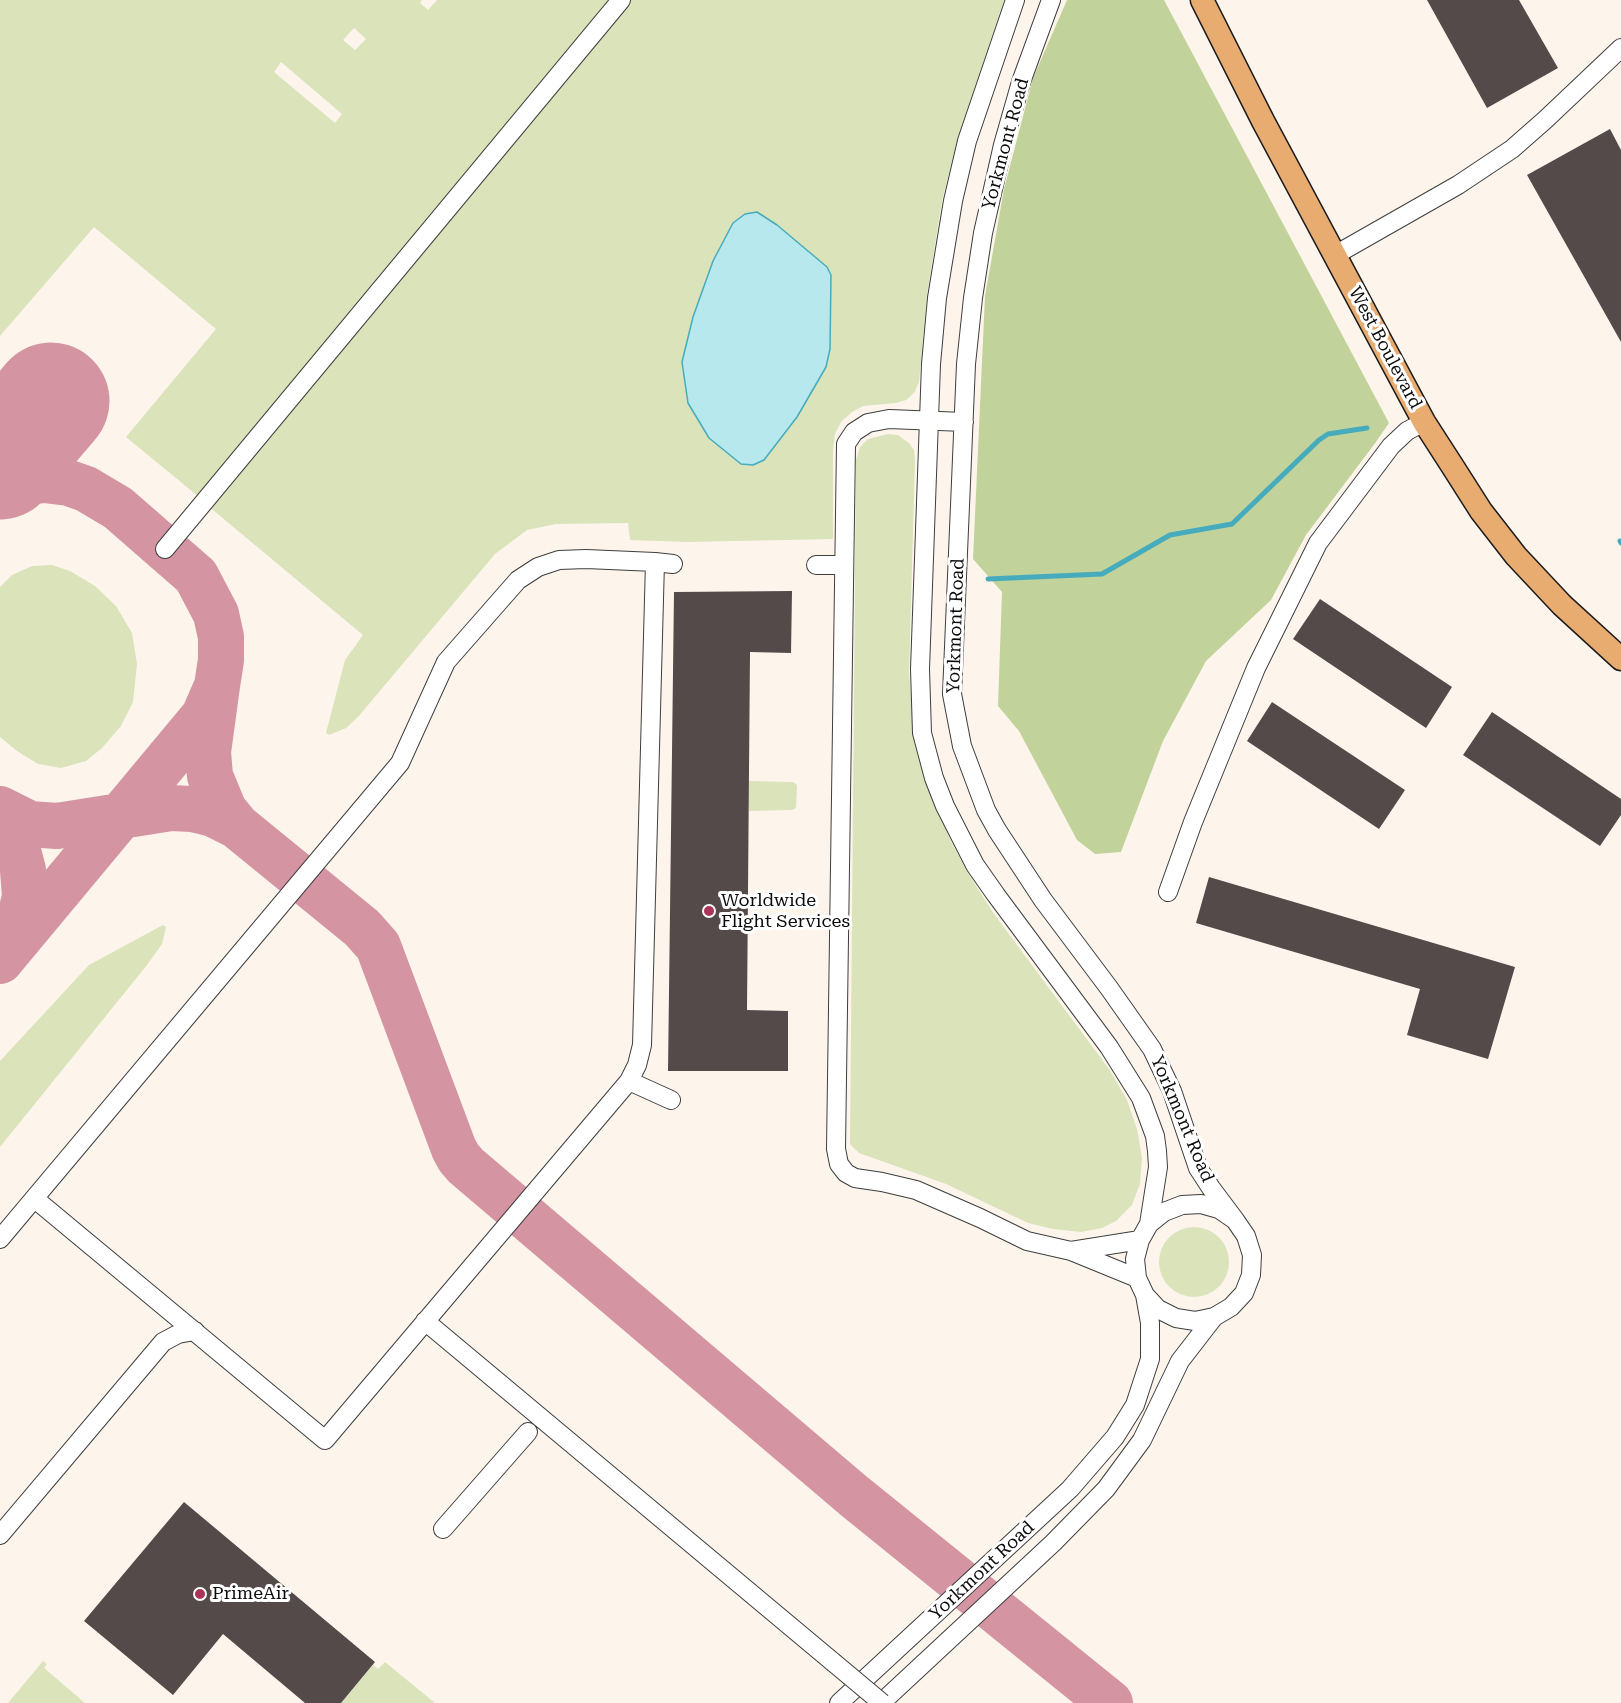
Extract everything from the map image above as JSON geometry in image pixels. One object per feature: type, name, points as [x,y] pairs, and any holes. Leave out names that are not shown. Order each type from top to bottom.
[{"type":"main road","name":"West Boulevard","points":[[1202,0],[1263,121],[1424,422],[1481,511],[1516,556],[1562,604],[1621,659]]},
{"type":"street","points":[[165,549],[621,0]]},
{"type":"street","name":"Yorkmont Road","points":[[839,1703],[1070,1489],[1115,1437],[1135,1405],[1150,1359],[1150,1323],[1145,1295],[1137,1278],[1135,1259],[1140,1240],[1149,1224],[1158,1174],[1155,1136],[1141,1098],[1109,1047],[975,865],[945,806],[926,754],[919,703],[931,364],[937,298],[953,201],[967,141],[1015,0]]},
{"type":"street","name":"Yorkmont Road","points":[[1052,0],[1021,82],[1003,145],[983,233],[973,298],[967,353],[952,694],[962,746],[986,810],[1008,849],[1043,900],[1110,988],[1152,1049],[1172,1091],[1198,1168],[1246,1236],[1252,1255],[1251,1275],[1244,1293],[1232,1308],[1214,1317],[1195,1321],[1176,1318],[1158,1309],[1145,1295]]},
{"type":"street","points":[[1335,255],[1458,185],[1512,149],[1621,48]]},
{"type":"street","points":[[964,422],[889,419],[868,423],[854,432],[846,444],[836,1149],[839,1164],[846,1173],[855,1178],[882,1182],[925,1194],[1027,1241],[1071,1251],[1137,1278]]},
{"type":"street","points":[[1168,892],[1193,822],[1256,668],[1318,543],[1391,446],[1407,431],[1424,422]]},
{"type":"street","points":[[0,1239],[400,763],[446,662],[518,580],[538,567],[559,560],[585,559],[673,564]]},
{"type":"street","points":[[35,1199],[325,1440],[629,1081],[637,1065],[642,1045],[655,562]]},
{"type":"street","points":[[816,565],[844,565]]},
{"type":"street","points":[[629,1081],[671,1100]]},
{"type":"street","name":"Yorkmont Road","points":[[1149,1224],[1164,1212],[1182,1205],[1201,1204],[1219,1209],[1235,1220]]},
{"type":"street","points":[[1071,1251],[1140,1240]]},
{"type":"street","name":"Yorkmont Road","points":[[881,1703],[1053,1543],[1106,1489],[1142,1440],[1180,1360],[1214,1317]]},
{"type":"street","points":[[425,1321],[881,1703]]},
{"type":"street","points":[[0,1535],[163,1342],[178,1334],[195,1331]]},
{"type":"street","points":[[443,1529],[528,1432]]},
{"type":"green space","points":[[0,0],[422,0],[420,3],[428,10],[437,0],[613,0],[199,497],[126,437],[216,329],[94,227],[0,336]],"holes":[[[354,28],[366,39],[355,50],[343,40]],[[281,62],[342,114],[335,123],[274,72]]]},
{"type":"green space","points":[[627,0],[1004,0],[958,137],[942,201],[927,294],[919,382],[914,393],[906,400],[863,406],[841,422],[835,434],[833,450],[833,539],[688,542],[630,540],[628,523],[556,524],[527,530],[495,554],[358,717],[346,728],[329,735],[326,733],[345,660],[363,635],[207,505]],"holes":[[[757,212],[777,225],[827,267],[831,275],[830,349]]]},
{"type":"green space","points":[[1067,0],[1164,0],[1389,423],[1306,535],[1271,600],[1206,661],[1163,741],[1121,852],[1095,854],[1077,840],[1019,731],[998,706],[1002,592],[973,559],[985,296],[1004,189],[1033,78]]},
{"type":"green space","points":[[888,434],[898,435],[914,450],[909,673],[912,710],[928,784],[949,837],[966,870],[994,914],[1109,1069],[1127,1100],[1137,1129],[1142,1158],[1140,1184],[1132,1205],[1116,1221],[1102,1228],[1081,1232],[1028,1223],[946,1184],[859,1153],[850,1144],[856,460],[860,447],[868,439]]},
{"type":"green space","points":[[52,565],[70,571],[95,586],[116,606],[132,633],[137,664],[133,702],[121,726],[102,748],[86,761],[61,768],[38,764],[0,737],[0,587],[12,575],[32,566]]},
{"type":"green space","points":[[749,781],[793,782],[797,785],[796,808],[749,811]]},
{"type":"green space","points":[[163,925],[166,927],[162,944],[147,965],[0,1147],[0,1061],[89,965]]},
{"type":"green space","points":[[1194,1227],[1207,1230],[1219,1237],[1226,1249],[1229,1262],[1226,1275],[1219,1287],[1207,1294],[1194,1297],[1181,1294],[1169,1287],[1162,1275],[1159,1262],[1162,1249],[1169,1237],[1181,1230]]},
{"type":"green space","points":[[43,1661],[47,1664],[44,1668],[85,1703],[8,1703]]},
{"type":"green space","points":[[385,1662],[435,1703],[341,1703],[373,1665],[378,1669]]},
{"type":"water","points":[[757,212],[777,225],[827,267],[831,275],[830,349],[826,367],[797,417],[764,460],[753,465],[741,464],[709,438],[688,403],[682,362],[693,317],[713,261],[733,223],[745,214]]},
{"type":"building","points":[[1427,0],[1519,0],[1558,68],[1487,108]]},
{"type":"building","points":[[1610,129],[1621,150],[1621,342],[1527,175]]},
{"type":"building","name":"Worldwide Flight Services","points":[[792,591],[791,653],[750,652],[747,1010],[788,1011],[788,1071],[668,1071],[674,592]]},
{"type":"building","points":[[1320,599],[1452,687],[1426,728],[1293,639]]},
{"type":"building","points":[[1272,702],[1405,790],[1379,829],[1247,741]]},
{"type":"building","points":[[1492,712],[1621,799],[1621,815],[1600,846],[1463,755]]},
{"type":"building","points":[[1209,877],[1515,967],[1488,1059],[1407,1035],[1420,989],[1196,923]]},
{"type":"building","name":"PrimeAir","points":[[184,1502],[375,1662],[341,1703],[305,1703],[223,1634],[173,1695],[84,1621]]},
{"type":"waterway","points":[[988,579],[1102,574],[1170,535],[1232,524],[1319,440],[1328,434],[1367,428]]},
{"type":"taxiway","points":[[0,488],[10,483],[44,480],[69,483],[86,489],[118,508],[196,576],[216,614],[221,637],[221,660],[217,686],[204,716],[0,961]]},
{"type":"taxiway","points":[[217,686],[208,752],[210,776],[224,810],[237,826],[362,928],[378,946],[454,1149],[466,1166],[854,1496],[1110,1703]]},
{"type":"taxiway","points":[[0,809],[30,824],[57,826],[171,808],[192,809],[213,814],[237,826]]},
{"type":"taxiway","points":[[0,815],[16,843],[23,870],[25,896],[20,918],[9,944]]},
{"type":"runway","points":[[0,461],[51,401]]},
{"type":"place","name":"Worldwide Flight Services","points":[[709,911]]},
{"type":"place","name":"PrimeAir","points":[[200,1594]]}]
